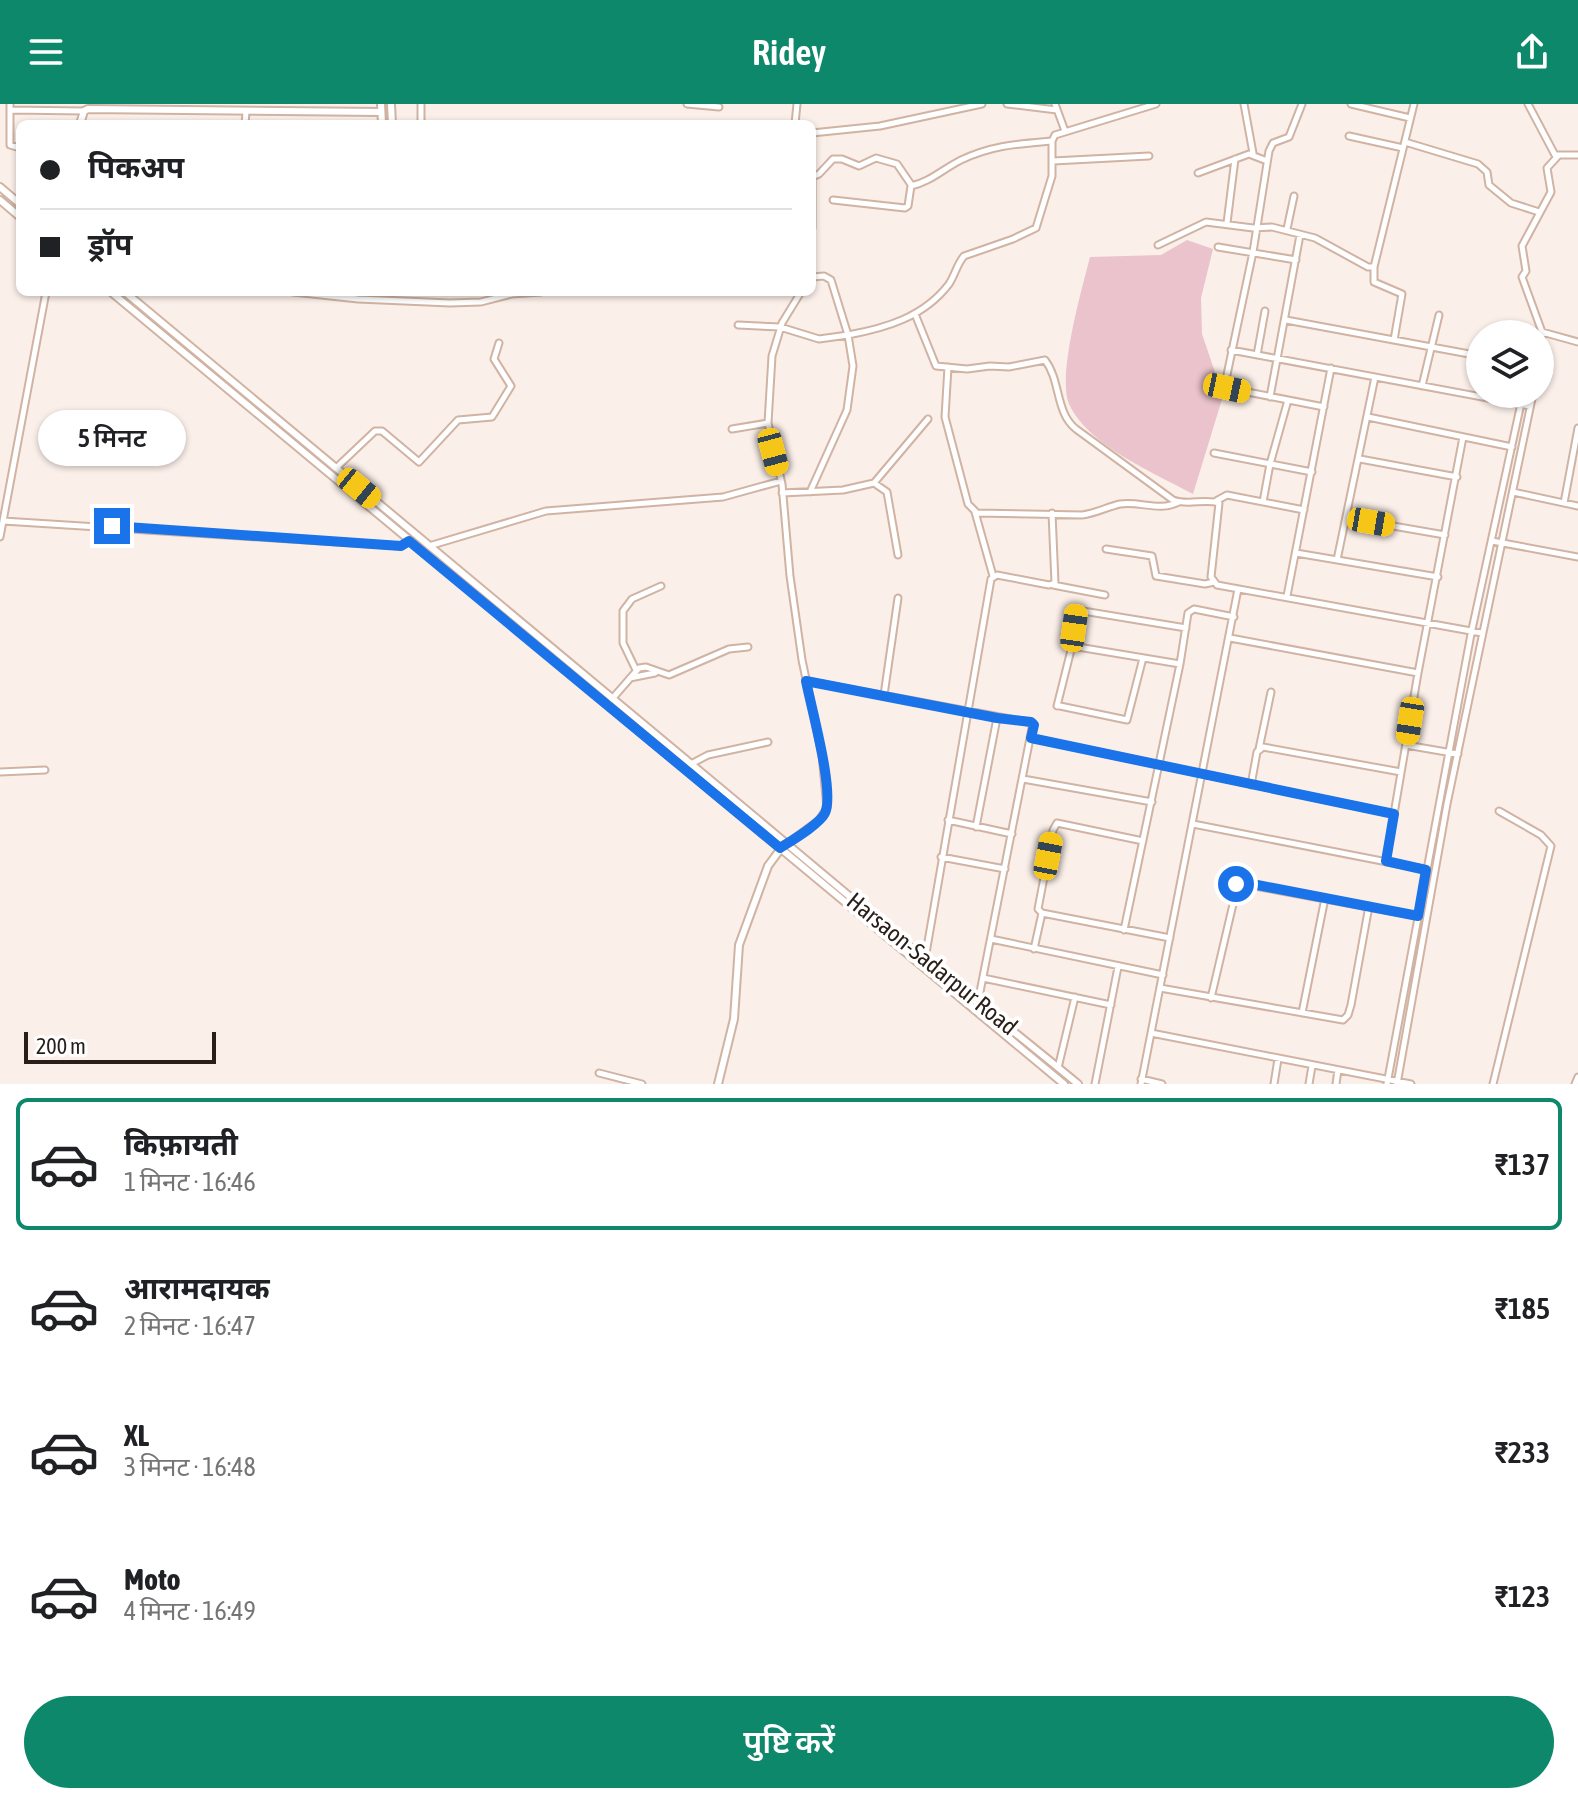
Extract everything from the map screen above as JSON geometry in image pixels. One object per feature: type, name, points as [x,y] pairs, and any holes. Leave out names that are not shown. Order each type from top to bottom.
[{"type":"street","points":[[687,104],[719,107]]},
{"type":"street","points":[[816,133],[878,126],[982,104]]},
{"type":"street","points":[[1007,104],[1056,107],[1065,131]]},
{"type":"street","points":[[1134,104],[1135,111]]},
{"type":"street","points":[[738,325],[780,327],[819,339],[886,328],[915,314],[945,288],[964,256],[1036,228],[1049,191],[1055,135],[1156,104]]},
{"type":"street","points":[[1244,104],[1253,154]]},
{"type":"street","points":[[1302,104],[1292,133],[1287,139],[1271,145],[1226,386],[1324,407]]},
{"type":"street","points":[[1351,104],[1410,118]]},
{"type":"street","points":[[1394,340],[1402,294],[1374,282],[1374,267],[1414,104]]},
{"type":"street","points":[[1528,104],[1553,152],[1558,156],[1578,155]]},
{"type":"street","points":[[16,147],[10,145],[10,107],[246,112],[381,108]]},
{"type":"street","points":[[245,120],[246,112]]},
{"type":"street","points":[[1349,136],[1404,145],[1478,164],[1487,172],[1489,185],[1511,203],[1539,212]]},
{"type":"street","points":[[833,200],[905,208],[912,186],[961,161],[998,146],[1052,141]]},
{"type":"street","points":[[1198,173],[1253,154],[1267,161]]},
{"type":"street","points":[[1053,161],[1149,156]]},
{"type":"street","points":[[1536,320],[1522,277],[1526,271],[1522,246],[1551,192],[1547,168],[1558,156]]},
{"type":"street","points":[[816,176],[833,159],[859,166],[876,158],[897,164],[912,186]]},
{"type":"street","points":[[1227,223],[1235,159]]},
{"type":"street","points":[[0,187],[16,201]]},
{"type":"street","points":[[1287,229],[1294,196]]},
{"type":"street","points":[[0,200],[16,214]]},
{"type":"street","points":[[1158,245],[1203,223],[1287,229],[1315,238],[1368,267],[1374,267]]},
{"type":"street","points":[[1270,397],[1300,235]]},
{"type":"street","points":[[1218,247],[1296,260]]},
{"type":"street","points":[[810,492],[847,410],[853,366],[848,335],[831,280],[816,277]]},
{"type":"street","points":[[0,537],[45,296]]},
{"type":"street","points":[[116,296],[409,537]]},
{"type":"street","points":[[130,296],[335,469],[409,537]]},
{"type":"street","points":[[330,296],[450,303],[481,302],[511,296]]},
{"type":"street","points":[[718,1084],[734,1019],[739,945],[768,866],[780,848],[819,820],[827,808],[822,755],[806,681],[790,576],[781,481],[768,423],[770,367],[780,327],[799,296]]},
{"type":"street","points":[[1257,355],[1265,311]]},
{"type":"street","points":[[915,314],[927,338],[934,365],[1009,367],[1046,361],[1070,424],[1117,461],[1179,502],[1195,504],[1216,501],[1227,495],[1304,510]]},
{"type":"street","points":[[1422,386],[1439,315]]},
{"type":"street","points":[[1286,320],[1466,354]]},
{"type":"street","points":[[1554,336],[1578,342]]},
{"type":"street","points":[[335,469],[375,431],[382,431],[419,462],[458,420],[492,417],[511,386],[494,359],[499,343]]},
{"type":"street","points":[[1231,350],[1466,394]]},
{"type":"street","points":[[925,959],[966,711],[993,576],[975,512],[968,504],[945,417],[948,367]]},
{"type":"street","points":[[1287,596],[1331,368]]},
{"type":"street","points":[[1337,560],[1375,377]]},
{"type":"street","points":[[1263,502],[1288,400]]},
{"type":"street","points":[[1387,1082],[1472,631],[1520,408]]},
{"type":"street","points":[[1398,1083],[1458,754],[1530,408]]},
{"type":"street","points":[[1368,417],[1512,447]]},
{"type":"street","points":[[782,493],[843,490],[874,483],[928,419]]},
{"type":"street","points":[[732,429],[768,423]]},
{"type":"street","points":[[1564,503],[1578,428]]},
{"type":"street","points":[[1386,861],[1463,437]]},
{"type":"street","points":[[1214,453],[1312,472]]},
{"type":"street","points":[[1360,459],[1457,477]]},
{"type":"street","points":[[429,546],[551,510],[723,497],[781,481]]},
{"type":"street","points":[[874,483],[887,492],[898,555]]},
{"type":"street","points":[[1513,492],[1578,506]]},
{"type":"street","points":[[1214,582],[1212,563],[1220,509],[1216,501]]},
{"type":"street","points":[[975,512],[1082,515],[1119,505],[1164,508],[1179,502]]},
{"type":"street","points":[[1052,513],[1056,579],[1052,585]]},
{"type":"street","points":[[1347,518],[1445,535]]},
{"type":"street","points":[[3,521],[401,546],[409,537]]},
{"type":"street","name":"Harsaon-Sadarpur Road","points":[[409,537],[429,546],[1078,1084]]},
{"type":"street","name":"Harsaon-Sadarpur Road","points":[[409,537],[1064,1084]]},
{"type":"street","points":[[1492,541],[1578,557]]},
{"type":"street","points":[[1106,549],[1152,556],[1156,576],[1205,584],[1214,582],[1482,633]]},
{"type":"street","points":[[1296,553],[1438,577]]},
{"type":"street","points":[[993,576],[1105,595]]},
{"type":"street","points":[[636,670],[623,643],[623,611],[632,599],[661,586]]},
{"type":"street","points":[[1162,1084],[1141,1082],[1238,589]]},
{"type":"street","points":[[884,695],[898,598]]},
{"type":"street","points":[[1143,658],[1127,720],[1059,706],[1077,610],[1186,628]]},
{"type":"street","points":[[1124,930],[1191,610],[1234,617]]},
{"type":"street","points":[[1230,638],[1418,673]]},
{"type":"street","points":[[1072,646],[1180,664]]},
{"type":"street","points":[[629,678],[649,673],[675,674],[729,649],[748,647]]},
{"type":"street","points":[[612,699],[636,670],[646,667],[661,673]]},
{"type":"street","points":[[806,681],[1032,723],[978,1002]]},
{"type":"street","points":[[1251,785],[1271,692]]},
{"type":"street","points":[[976,827],[997,718]]},
{"type":"street","points":[[1031,738],[1394,814]]},
{"type":"street","points":[[691,764],[708,755],[768,742]]},
{"type":"street","points":[[1406,745],[1458,754]]},
{"type":"street","points":[[1258,749],[1263,747],[1401,772]]},
{"type":"street","points":[[0,772],[45,770]]},
{"type":"street","points":[[1023,779],[1152,802]]},
{"type":"street","points":[[1493,1084],[1551,846],[1541,835],[1499,811]]},
{"type":"street","points":[[948,820],[1012,834]]},
{"type":"street","points":[[1143,841],[1057,823],[1038,907],[1042,913],[1170,938]]},
{"type":"street","points":[[1193,824],[1435,872]]},
{"type":"street","points":[[941,857],[1005,869]]},
{"type":"street","points":[[1211,998],[1236,884],[1242,882],[1418,916]]},
{"type":"street","points":[[1302,1013],[1325,898]]},
{"type":"street","points":[[1160,988],[1339,1020],[1348,1015],[1369,906]]},
{"type":"street","points":[[1034,949],[1042,913]]},
{"type":"street","points":[[991,939],[1163,975]]},
{"type":"street","points":[[1095,1084],[1118,967]]},
{"type":"street","points":[[983,978],[1111,1005]]},
{"type":"street","points":[[1058,1068],[1075,997]]},
{"type":"street","points":[[1151,1033],[1387,1082],[1411,1084]]},
{"type":"street","points":[[1274,1084],[1278,1059]]},
{"type":"street","points":[[1309,1084],[1312,1066]]},
{"type":"street","points":[[1336,1084],[1338,1070]]},
{"type":"street","points":[[599,1073],[642,1084]]},
{"type":"street","points":[[1575,1084],[1578,1077]]},
{"type":"shaded area","points":[[1187,240],[1213,249],[1201,298],[1202,334],[1223,396],[1193,494],[1142,468],[1091,433],[1069,404],[1066,391],[1068,353],[1090,257],[1161,255]]},
{"type":"route","points":[[112,526],[401,546],[409,541],[780,848],[823,817],[827,808],[822,755],[806,681],[1031,722],[1034,726],[1031,738],[1394,814],[1386,861],[1426,870],[1418,916],[1242,882],[1236,884]]}]
